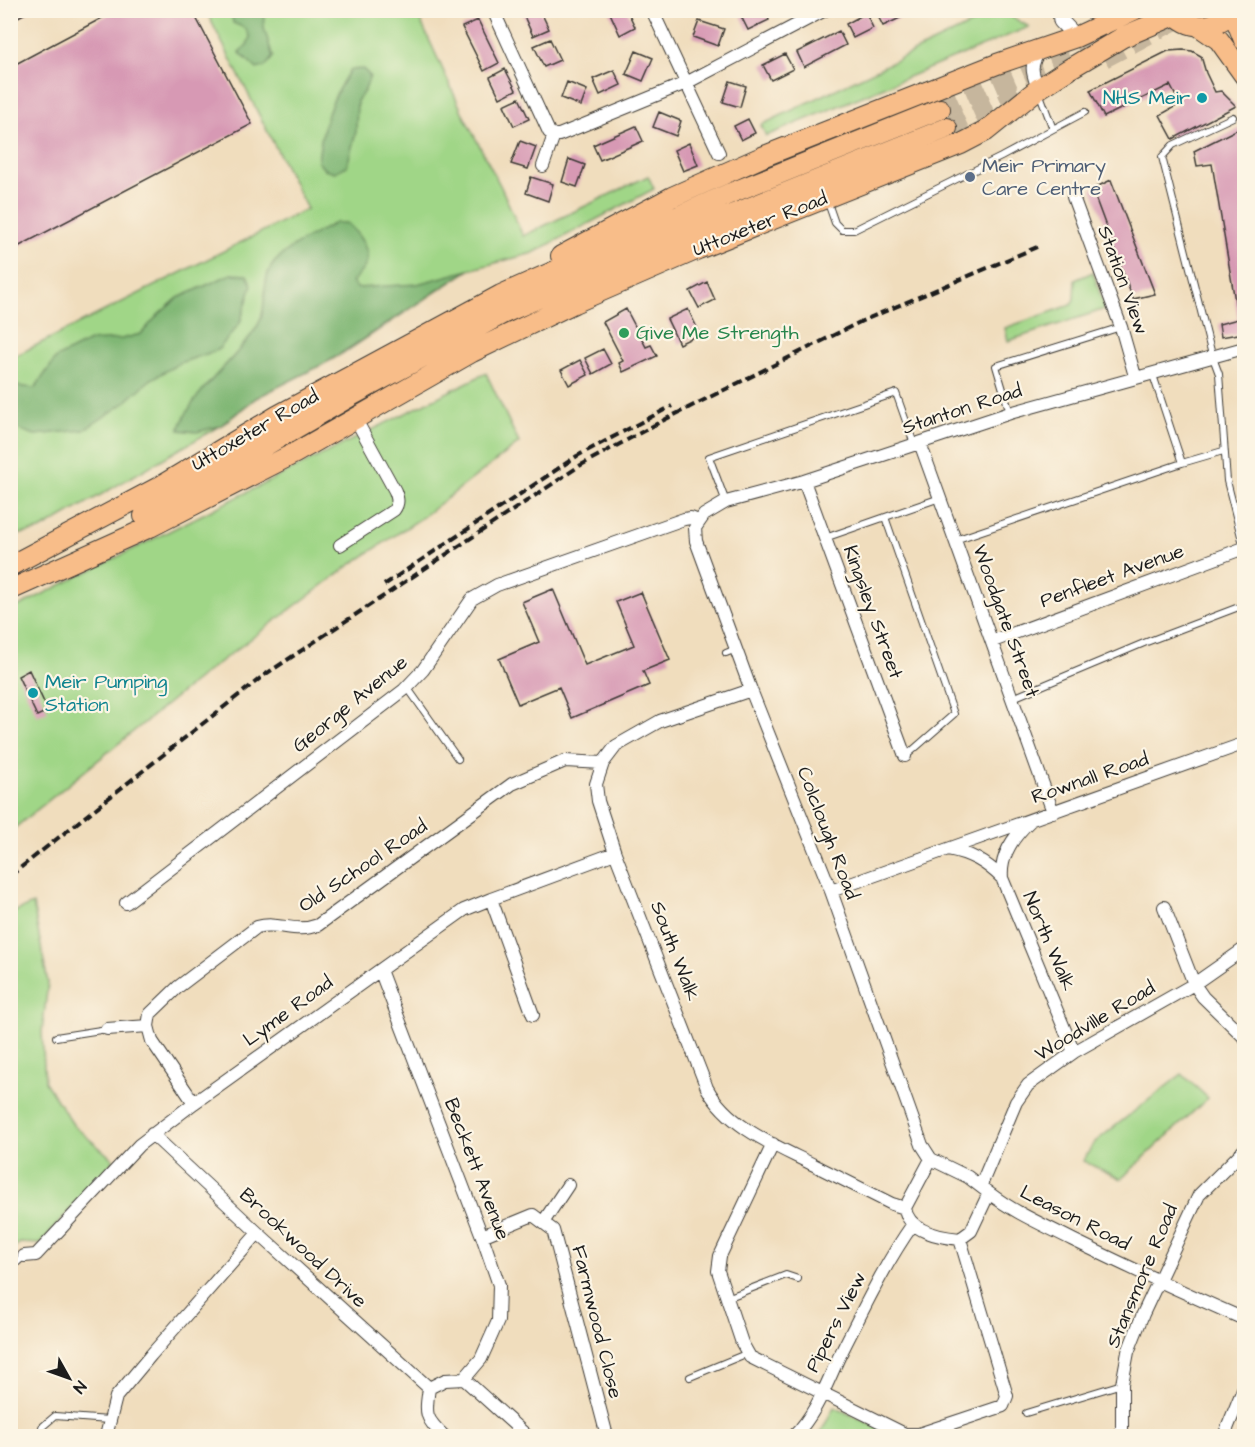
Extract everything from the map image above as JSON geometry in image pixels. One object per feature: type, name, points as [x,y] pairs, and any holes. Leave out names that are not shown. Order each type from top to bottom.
[{"type":"highway","points":[[501,295],[537,269],[672,197],[762,157],[997,64],[1076,37],[1134,10]]},
{"type":"highway","points":[[1200,27],[1222,22],[1234,11],[1245,40]]},
{"type":"highway","name":"Uttoxeter Road","points":[[48,571],[150,527],[295,453],[472,352],[584,299],[698,249],[961,144],[996,124],[1038,89],[1123,37],[1173,13],[1219,40],[1245,75]]},
{"type":"highway","points":[[501,295],[731,193],[940,109]]},
{"type":"highway","points":[[10,590],[48,571],[349,397],[504,314],[674,238],[947,128]]},
{"type":"highway","name":"Uttoxeter Road","points":[[16,561],[159,486],[339,381],[501,295]]},
{"type":"street","points":[[493,10],[549,132],[554,135],[559,135],[686,83],[825,10]]},
{"type":"street","points":[[652,10],[719,153]]},
{"type":"street","points":[[1060,10],[1061,21],[1076,37]]},
{"type":"street","points":[[1038,89],[1032,69],[1034,59],[1040,50]]},
{"type":"street","points":[[543,166],[554,135]]},
{"type":"street","name":"Station View","points":[[1073,197],[1121,327],[1135,376]]},
{"type":"street","name":"Stanton Road","points":[[699,521],[704,515],[726,502],[804,481],[1010,413],[1135,376],[1245,348]]},
{"type":"street","points":[[340,545],[394,510],[398,505],[395,491],[347,422]]},
{"type":"street","name":"Woodgate Street","points":[[917,444],[940,498],[993,641],[1053,812]]},
{"type":"street","name":"Kingsley Street","points":[[804,481],[905,756]]},
{"type":"street","name":"George Avenue","points":[[126,903],[407,687],[423,670],[472,599],[486,590],[684,519],[691,518],[699,521]]},
{"type":"street","name":"Colclough Road","points":[[699,521],[694,534],[731,651],[751,690],[831,891],[922,1145],[931,1159]]},
{"type":"street","name":"Penfleet Avenue","points":[[993,641],[1245,548]]},
{"type":"street","points":[[603,763],[616,746],[660,721],[751,690]]},
{"type":"street","name":"Rownall Road","points":[[948,849],[1234,747],[1245,746]]},
{"type":"street","name":"Old School Road","points":[[148,1026],[150,1014],[178,987],[257,927],[266,924],[298,930],[318,925],[513,784],[565,761],[603,763]]},
{"type":"street","name":"South Walk","points":[[603,763],[596,784],[598,801],[615,853],[713,1101],[734,1120],[773,1144],[892,1204],[905,1208]]},
{"type":"street","name":"North Walk","points":[[1033,819],[1023,827],[1008,848],[1001,868],[1002,878],[1074,1052]]},
{"type":"street","points":[[831,891],[948,849]]},
{"type":"street","name":"North Walk","points":[[948,849],[962,851],[981,860],[1002,878]]},
{"type":"street","name":"Lyme Road","points":[[24,1256],[36,1255],[116,1167],[152,1134],[464,910],[615,853]]},
{"type":"street","points":[[491,898],[533,1015]]},
{"type":"street","points":[[1164,907],[1194,984],[1203,997],[1245,1037]]},
{"type":"street","name":"Woodville Road","points":[[985,1189],[1016,1102],[1028,1085],[1074,1052],[1194,984],[1245,949]]},
{"type":"street","name":"Beckett Avenue","points":[[380,969],[499,1285],[498,1321],[481,1359],[464,1379]]},
{"type":"street","points":[[107,1029],[148,1026],[152,1041],[194,1103]]},
{"type":"street","name":"Brookwood Drive","points":[[152,1134],[429,1388]]},
{"type":"street","points":[[773,1144],[720,1256],[718,1272],[742,1343],[750,1357],[905,1434],[920,1434],[1003,1406],[1007,1396],[960,1239]]},
{"type":"street","name":"Stansmore Road","points":[[1122,1437],[1122,1384],[1128,1352],[1158,1281],[1199,1195],[1245,1150]]},
{"type":"street","points":[[931,1159],[985,1189],[971,1231],[960,1239],[935,1236],[908,1219],[905,1208],[931,1159]]},
{"type":"street","points":[[482,1236],[533,1215],[544,1221],[568,1185]]},
{"type":"street","name":"Leason Road","points":[[985,1189],[1007,1207],[1158,1281],[1245,1319]]},
{"type":"street","name":"Farmwood Close","points":[[544,1221],[554,1230],[607,1437]]},
{"type":"street","name":"Pipers View","points":[[794,1437],[809,1422],[895,1249],[913,1224]]},
{"type":"street","points":[[106,1437],[116,1397],[258,1233]]},
{"type":"street","points":[[444,1437],[430,1423],[426,1406],[429,1388],[445,1380],[464,1379],[527,1437]]},
{"type":"street","points":[[1224,1437],[1245,1387]]},
{"type":"lane","points":[[1038,89],[1053,129]]},
{"type":"lane","points":[[826,197],[835,223],[842,230],[854,230],[1001,157],[1085,112]]},
{"type":"lane","points":[[1233,117],[1173,145],[1162,157],[1212,355],[1219,374],[1227,481],[1245,548]]},
{"type":"lane","points":[[1010,413],[996,366],[1121,327]]},
{"type":"lane","points":[[1152,372],[1182,463]]},
{"type":"lane","points":[[726,502],[709,457],[896,393],[917,444]]},
{"type":"lane","points":[[955,540],[1223,451]]},
{"type":"lane","points":[[825,538],[940,498]]},
{"type":"lane","points":[[885,517],[954,714],[905,756]]},
{"type":"lane","points":[[1013,698],[1144,643],[1245,605]]},
{"type":"lane","points":[[407,687],[458,759]]},
{"type":"lane","points":[[56,1037],[107,1029]]},
{"type":"lane","points":[[10,1269],[24,1256]]},
{"type":"lane","points":[[727,1298],[786,1275],[798,1279]]},
{"type":"lane","points":[[690,1377],[748,1353]]},
{"type":"lane","points":[[1026,1413],[1122,1384]]},
{"type":"lane","points":[[40,1437],[42,1427],[55,1416],[109,1420]]},
{"type":"green space","points":[[206,11],[416,11],[523,236],[648,176],[654,189],[533,253],[469,270],[350,349],[256,398],[225,423],[40,530],[11,536],[11,358],[307,209]]},
{"type":"green space","points":[[236,11],[264,11],[264,28],[273,57],[266,66],[257,69],[239,52],[247,45],[250,37],[245,28],[233,23],[232,16]]},
{"type":"green space","points":[[982,11],[1002,11],[1029,27],[766,136],[761,125],[978,21]]},
{"type":"green space","points":[[363,69],[370,76],[365,90],[357,101],[356,132],[347,166],[335,172],[324,169],[318,162],[319,149],[332,102],[350,70]]},
{"type":"green space","points":[[335,223],[347,223],[360,237],[366,249],[365,266],[352,282],[357,288],[417,284],[469,270],[331,360],[256,398],[220,426],[197,432],[179,430],[194,401],[258,325],[263,311],[266,280],[276,260],[291,248]]},
{"type":"green space","points":[[1093,272],[1105,309],[1008,341],[1005,328],[1071,305],[1074,299],[1075,280]]},
{"type":"green space","points":[[231,274],[247,275],[252,285],[240,323],[218,350],[180,363],[150,380],[123,404],[84,430],[35,435],[11,427],[11,389],[17,386],[35,388],[56,358],[89,341],[121,339],[141,334],[178,298]]},
{"type":"green space","points":[[486,373],[519,443],[420,519],[350,565],[209,670],[11,831],[11,610]]},
{"type":"green space","points":[[33,904],[48,983],[42,1032],[45,1082],[74,1126],[114,1160],[40,1244],[20,1243],[11,1250],[11,913]]},
{"type":"green space","points":[[1182,1074],[1208,1098],[1121,1179],[1083,1161],[1095,1142]]},
{"type":"green space","points":[[834,1407],[897,1436],[819,1436]]},
{"type":"building","points":[[10,10],[32,10],[10,21]]},
{"type":"building","points":[[117,10],[192,10],[252,124],[10,251],[10,67]]},
{"type":"building","points":[[531,10],[540,10],[549,29],[533,36],[523,14]]},
{"type":"building","points":[[615,10],[627,10],[635,27],[620,35],[610,13]]},
{"type":"building","points":[[751,10],[764,10],[769,20],[748,30],[741,16]]},
{"type":"building","points":[[875,10],[917,10],[883,26]]},
{"type":"building","points":[[866,13],[873,28],[853,38],[846,24]]},
{"type":"building","points":[[478,20],[499,63],[484,71],[462,27]]},
{"type":"building","points":[[699,21],[724,29],[718,46],[693,37]]},
{"type":"building","points":[[839,31],[846,45],[804,67],[797,52]]},
{"type":"building","points":[[550,39],[560,60],[544,67],[534,46]]},
{"type":"building","points":[[636,51],[653,58],[643,81],[626,74]]},
{"type":"building","name":"NHS Meir","points":[[1168,51],[1192,51],[1201,56],[1215,92],[1221,91],[1236,106],[1173,139],[1160,115],[1180,104],[1170,85],[1104,117],[1090,90]]},
{"type":"building","points":[[785,54],[793,69],[771,80],[763,65]]},
{"type":"building","points":[[505,69],[516,90],[500,98],[490,77]]},
{"type":"building","points":[[614,70],[621,85],[600,95],[593,79]]},
{"type":"building","points":[[730,81],[746,86],[740,107],[723,102]]},
{"type":"building","points":[[567,82],[587,90],[581,106],[561,98]]},
{"type":"building","points":[[519,98],[529,119],[514,126],[504,105]]},
{"type":"building","points":[[659,112],[681,121],[676,136],[653,127]]},
{"type":"building","points":[[748,119],[755,133],[741,140],[734,126]]},
{"type":"building","points":[[636,126],[643,141],[600,160],[593,145]]},
{"type":"building","points":[[1244,126],[1244,333],[1221,337],[1219,324],[1238,319],[1212,164],[1197,166],[1194,151]]},
{"type":"building","points":[[520,141],[536,147],[528,169],[511,164]]},
{"type":"building","points":[[689,143],[698,165],[683,171],[674,150]]},
{"type":"building","points":[[569,159],[585,165],[577,187],[562,182]]},
{"type":"building","points":[[531,177],[553,184],[548,201],[526,193]]},
{"type":"building","points":[[1111,180],[1155,294],[1133,299],[1092,189]]},
{"type":"building","points":[[707,282],[715,300],[699,308],[690,291]]},
{"type":"building","name":"Give Me Strength","points":[[626,309],[646,347],[651,345],[657,356],[623,372],[619,363],[623,361],[603,322]]},
{"type":"building","points":[[688,309],[700,334],[679,344],[667,319]]},
{"type":"building","points":[[603,349],[611,364],[593,374],[585,358]]},
{"type":"building","points":[[580,360],[588,375],[569,385],[561,370]]},
{"type":"building","points":[[553,589],[585,665],[634,645],[616,602],[641,592],[670,660],[643,671],[649,685],[572,718],[559,687],[518,704],[499,659],[539,642],[522,602]]},
{"type":"building","name":"Meir Pumping Station","points":[[29,670],[48,711],[37,716],[18,676]]},
{"type":"tunnel","points":[[940,109],[1080,48],[1151,10]]},
{"type":"tunnel","points":[[1104,58],[1194,10]]},
{"type":"tunnel","points":[[947,128],[1031,91]]},
{"type":"railway","points":[[10,876],[263,676],[581,465],[662,421],[862,321],[1037,247]]},
{"type":"railway","points":[[384,585],[577,456],[672,406]]},
{"type":"place","name":"NHS Meir","points":[[1202,98]]},
{"type":"place","name":"Meir Primary Care Centre","points":[[970,177]]},
{"type":"place","name":"Give Me Strength","points":[[624,333]]},
{"type":"place","name":"Meir Pumping Station","points":[[33,693]]}]
